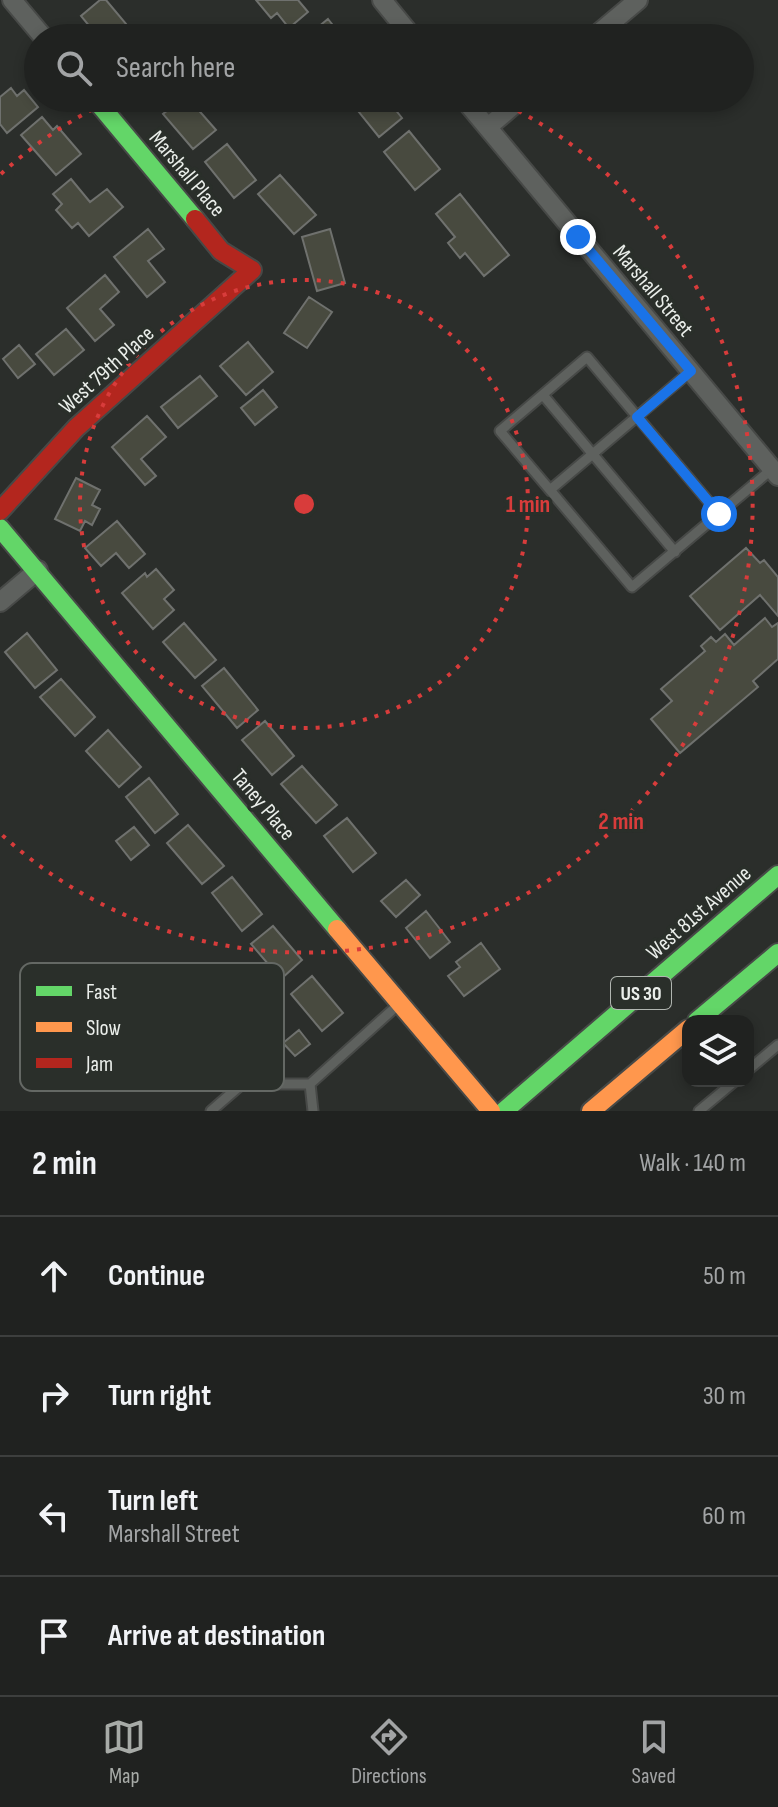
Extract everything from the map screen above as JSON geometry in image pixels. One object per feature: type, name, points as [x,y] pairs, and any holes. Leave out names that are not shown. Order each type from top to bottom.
[{"type":"street","points":[[12,0],[32,24]]},
{"type":"street","points":[[382,0],[402,24]]},
{"type":"street","points":[[610,24],[638,0]]},
{"type":"street","name":"Marshall Place","points":[[106,112],[221,251],[252,270]]},
{"type":"street","name":"Marshall Street","points":[[475,112],[775,473]]},
{"type":"street","points":[[488,127],[506,112]]},
{"type":"street","name":"West 79th Place","points":[[0,511],[76,428],[252,270]]},
{"type":"street","name":"Taney Place","points":[[0,528],[491,1111]]},
{"type":"street","points":[[0,602],[38,570]]},
{"type":"street","name":"West 81st Avenue","points":[[504,1111],[778,875]]},
{"type":"street","name":"US 30","points":[[704,1015],[778,953]]},
{"type":"street","name":"US 30","points":[[591,1111],[682,1034]]},
{"type":"lane","points":[[719,514],[587,357],[500,431],[632,587],[719,514],[775,473]]},
{"type":"lane","points":[[550,490],[691,371]]},
{"type":"lane","points":[[543,395],[675,552]]},
{"type":"lane","points":[[284,1084],[310,1084],[400,1003]]},
{"type":"lane","points":[[754,1065],[778,1045]]},
{"type":"lane","points":[[310,1084],[313,1111]]},
{"type":"lane","points":[[699,1111],[728,1087]]},
{"type":"lane","points":[[211,1111],[234,1091]]},
{"type":"building","points":[[100,0],[106,0],[126,24],[88,24],[81,16]]},
{"type":"building","points":[[256,0],[298,0],[308,12],[294,24],[286,24],[277,13],[271,18]]},
{"type":"building","points":[[11,88],[17,96],[24,90],[24,112],[32,112],[7,133],[0,124],[0,97]]},
{"type":"building","points":[[200,112],[216,130],[193,149],[163,114]]},
{"type":"building","points":[[359,112],[397,112],[402,118],[379,137]]},
{"type":"building","points":[[42,117],[53,130],[57,126],[81,154],[56,175],[21,135]]},
{"type":"building","points":[[409,131],[440,169],[415,190],[384,152]]},
{"type":"building","points":[[227,144],[256,180],[234,198],[205,162]]},
{"type":"building","points":[[280,175],[316,215],[294,234],[258,194]]},
{"type":"building","points":[[71,179],[90,202],[107,189],[123,207],[89,236],[78,223],[72,228],[56,210],[62,204],[53,194]]},
{"type":"building","points":[[460,194],[509,255],[484,276],[465,253],[460,258],[448,243],[455,237],[436,214]]},
{"type":"building","points":[[148,229],[164,249],[148,261],[165,282],[147,297],[114,257]]},
{"type":"building","points":[[330,229],[345,283],[317,291],[302,237]]},
{"type":"building","points":[[105,275],[119,292],[100,309],[114,325],[95,341],[67,308]]},
{"type":"building","points":[[309,297],[332,312],[307,348],[284,333]]},
{"type":"building","points":[[66,329],[84,350],[54,375],[36,354]]},
{"type":"building","points":[[248,342],[273,372],[246,395],[220,366]]},
{"type":"building","points":[[19,345],[35,364],[18,378],[3,359]]},
{"type":"building","points":[[200,376],[217,396],[178,428],[161,407]]},
{"type":"building","points":[[263,390],[277,407],[255,425],[241,408]]},
{"type":"building","points":[[147,416],[166,437],[141,459],[156,476],[145,485],[112,447]]},
{"type":"building","points":[[76,478],[100,490],[92,505],[100,509],[92,525],[85,521],[80,531],[55,519]]},
{"type":"building","points":[[117,521],[145,554],[129,568],[116,553],[101,566],[85,548]]},
{"type":"building","points":[[746,548],[760,563],[764,560],[778,577],[778,616],[760,595],[720,630],[690,596]]},
{"type":"building","points":[[156,569],[174,590],[164,599],[174,610],[153,629],[122,593],[145,573],[147,577]]},
{"type":"building","points":[[765,618],[772,627],[778,623],[778,659],[753,681],[758,687],[680,753],[651,719],[672,701],[661,689],[705,651],[701,646],[711,637],[716,642],[725,634],[734,645]]},
{"type":"building","points":[[184,623],[216,660],[195,678],[163,642]]},
{"type":"building","points":[[27,633],[57,670],[35,688],[5,652]]},
{"type":"building","points":[[224,668],[258,710],[237,728],[202,686]]},
{"type":"building","points":[[61,679],[95,717],[75,736],[40,697]]},
{"type":"building","points":[[265,721],[294,756],[272,775],[242,740]]},
{"type":"building","points":[[108,730],[141,767],[119,787],[86,751]]},
{"type":"building","points":[[302,766],[337,805],[316,823],[281,784]]},
{"type":"building","points":[[149,778],[178,814],[155,833],[126,797]]},
{"type":"building","points":[[347,818],[376,853],[353,872],[324,836]]},
{"type":"building","points":[[188,825],[224,866],[202,884],[167,843]]},
{"type":"building","points":[[134,827],[149,845],[131,860],[116,841]]},
{"type":"building","points":[[232,877],[262,914],[242,931],[212,893]]},
{"type":"building","points":[[406,880],[420,895],[396,917],[381,901]]},
{"type":"building","points":[[426,911],[450,942],[430,958],[406,928]]},
{"type":"building","points":[[273,926],[302,960],[284,976],[284,963],[267,963],[251,944]]},
{"type":"building","points":[[481,943],[500,969],[464,996],[448,976],[460,967],[456,962]]},
{"type":"building","points":[[312,976],[343,1013],[322,1031],[291,994]]},
{"type":"building","points":[[299,1030],[310,1044],[295,1056],[284,1042]]},
{"type":"traffic: fast","points":[[106,112],[195,219]]},
{"type":"traffic: fast","points":[[0,528],[337,929]]},
{"type":"traffic: fast","points":[[504,1111],[778,875]]},
{"type":"traffic: fast","points":[[704,1015],[778,953]]},
{"type":"traffic: slow","points":[[337,929],[491,1111]]},
{"type":"traffic: slow","points":[[591,1111],[682,1034]]},
{"type":"traffic: jam","points":[[0,511],[76,428],[252,270],[221,251],[195,219]]},
{"type":"route","points":[[578,237],[691,371],[637,417],[719,514]]}]
